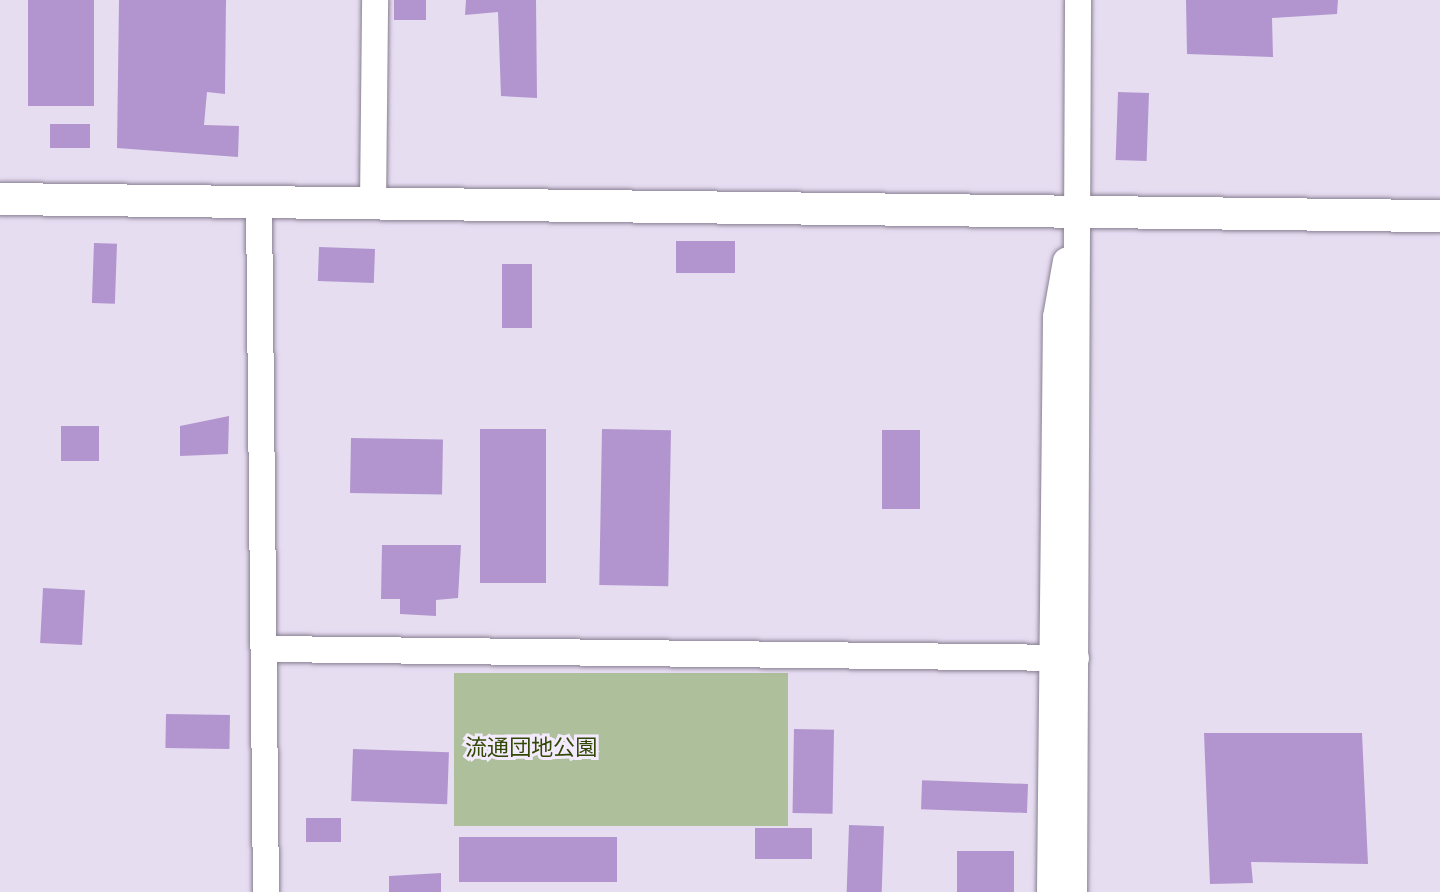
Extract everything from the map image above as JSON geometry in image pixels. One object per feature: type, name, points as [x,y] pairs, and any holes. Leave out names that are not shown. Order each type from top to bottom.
[{"type":"street","points":[[373,203],[375,0]]},
{"type":"street","points":[[1050,892],[1064,658],[1078,0]]},
{"type":"street","points":[[0,199],[1075,215],[1440,216]]},
{"type":"street","points":[[259,203],[266,649],[266,892]]},
{"type":"street","points":[[266,649],[1064,658]]},
{"type":"street","points":[[1064,658],[1074,892]]},
{"type":"green space","name":"流通団地公園","points":[[454,673],[788,673],[788,826],[454,826]]},
{"type":"building","points":[[28,0],[94,0],[94,106],[28,106]]},
{"type":"building","points":[[119,0],[226,0],[225,94],[207,92],[204,125],[239,126],[238,157],[117,148]]},
{"type":"building","points":[[394,0],[426,0],[426,20],[394,20]]},
{"type":"building","points":[[466,0],[536,0],[537,98],[501,96],[498,12],[465,15]]},
{"type":"building","points":[[1186,0],[1338,0],[1337,14],[1272,18],[1273,57],[1187,54]]},
{"type":"building","points":[[1118,92],[1149,93],[1147,161],[1116,160]]},
{"type":"building","points":[[50,124],[90,124],[90,148],[50,148]]},
{"type":"building","points":[[676,241],[735,241],[735,273],[676,273]]},
{"type":"building","points":[[94,243],[117,244],[115,304],[92,303]]},
{"type":"building","points":[[319,247],[375,249],[374,283],[318,281]]},
{"type":"building","points":[[502,264],[532,264],[532,328],[502,328]]},
{"type":"building","points":[[229,416],[228,454],[180,456],[180,426]]},
{"type":"building","points":[[61,426],[99,426],[99,461],[61,461]]},
{"type":"building","points":[[480,429],[546,429],[546,583],[480,583]]},
{"type":"building","points":[[602,429],[671,430],[668,586],[599,585]]},
{"type":"building","points":[[882,430],[920,430],[920,509],[882,509]]},
{"type":"building","points":[[351,438],[443,440],[442,495],[350,493]]},
{"type":"building","points":[[382,545],[461,545],[458,598],[436,600],[436,616],[400,614],[400,599],[381,599]]},
{"type":"building","points":[[43,588],[85,590],[82,645],[40,643]]},
{"type":"building","points":[[166,714],[230,715],[229,749],[165,748]]},
{"type":"building","points":[[794,729],[834,730],[833,814],[793,813]]},
{"type":"building","points":[[1204,733],[1362,733],[1368,864],[1251,862],[1253,883],[1210,884]]},
{"type":"building","points":[[353,749],[449,752],[447,804],[351,801]]},
{"type":"building","points":[[922,780],[1028,784],[1027,813],[921,809]]},
{"type":"building","points":[[306,818],[341,818],[341,842],[306,842]]},
{"type":"building","points":[[849,825],[884,826],[882,892],[847,892]]},
{"type":"building","points":[[755,828],[812,828],[812,859],[755,859]]},
{"type":"building","points":[[459,837],[617,837],[617,882],[459,882]]},
{"type":"building","points":[[957,851],[1014,851],[1014,892],[957,892]]},
{"type":"building","points":[[441,873],[441,892],[389,892],[389,876]]}]
